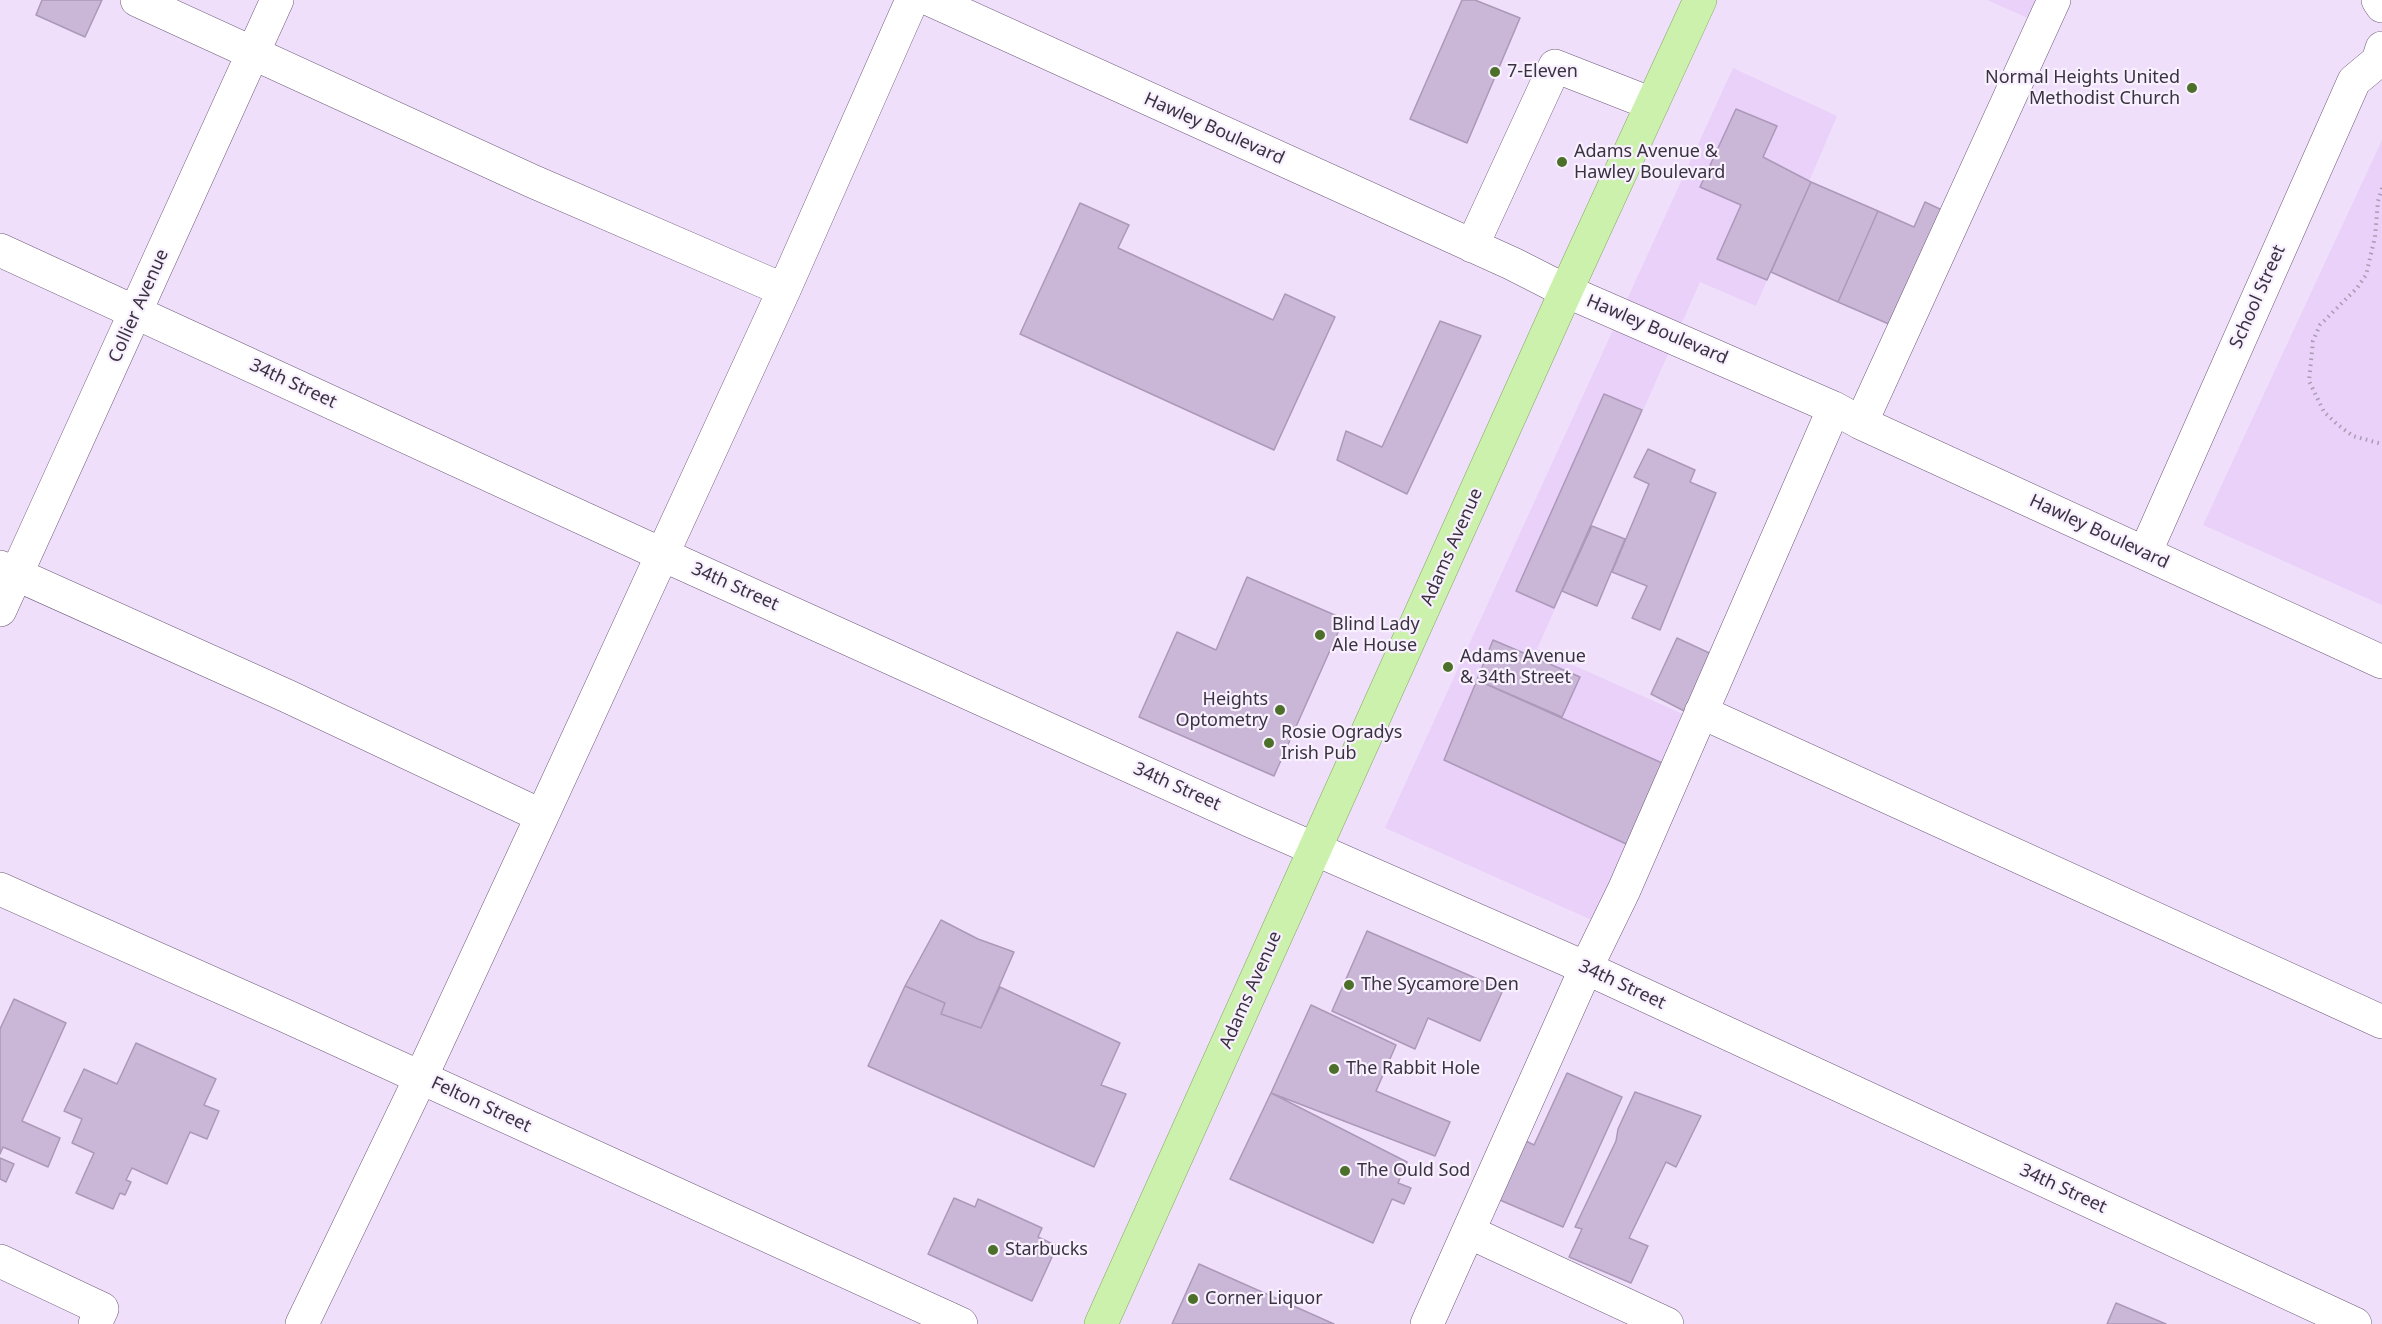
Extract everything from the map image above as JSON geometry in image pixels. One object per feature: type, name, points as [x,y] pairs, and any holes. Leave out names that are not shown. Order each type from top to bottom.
[{"type":"main road","name":"Adams Avenue","points":[[1101,1324],[1566,291],[1700,0]]},
{"type":"street","points":[[137,0],[532,180],[784,290]]},
{"type":"street","name":"Collier Avenue","points":[[0,610],[8,570],[137,312],[277,0]]},
{"type":"street","points":[[302,1324],[421,1077],[542,816],[784,290],[912,0]]},
{"type":"street","name":"Hawley Boulevard","points":[[931,0],[1566,291],[1848,415],[2382,662]]},
{"type":"street","points":[[1427,1324],[1586,968],[1624,890],[1701,712],[2054,0]]},
{"type":"street","points":[[2378,0],[2382,6]]},
{"type":"street","name":"School Street","points":[[2145,553],[2354,81],[2378,61],[2382,48]]},
{"type":"street","points":[[1472,246],[1555,66],[1652,104]]},
{"type":"street","name":"34th Street","points":[[0,250],[661,554],[1315,849],[1586,968],[2355,1324]]},
{"type":"street","points":[[8,570],[287,696],[542,816]]},
{"type":"street","points":[[1701,712],[2382,1022]]},
{"type":"street","name":"Felton Street","points":[[0,889],[421,1077],[961,1324]]},
{"type":"street","points":[[1469,1232],[1667,1324]]},
{"type":"street","points":[[0,1261],[102,1309],[95,1324]]},
{"type":"path","points":[[2382,188],[2378,201],[2375,237],[2366,275],[2357,288],[2320,325],[2313,341],[2309,381],[2324,412],[2338,425],[2353,436],[2382,444]]},
{"type":"shaded area","points":[[1987,0],[2039,0],[2030,19]]},
{"type":"shaded area","points":[[1733,68],[1837,116],[1756,306],[1700,282],[1537,649],[1694,719],[1603,925],[1385,828]]},
{"type":"shaded area","points":[[2382,140],[2382,605],[2203,525]]},
{"type":"building","points":[[42,0],[102,0],[85,37],[36,15]]},
{"type":"building","points":[[1462,0],[1475,0],[1520,18],[1467,143],[1410,119]]},
{"type":"building","points":[[1736,109],[1777,126],[1763,157],[1811,182],[1767,280],[1717,259],[1741,205],[1700,187]]},
{"type":"building","points":[[1811,182],[1878,211],[1838,302],[1771,272]]},
{"type":"building","points":[[1925,202],[1942,210],[1891,325],[1838,302],[1878,211],[1914,227]]},
{"type":"building","points":[[1080,203],[1129,225],[1118,248],[1273,320],[1285,294],[1335,317],[1274,450],[1020,334]]},
{"type":"building","points":[[1440,321],[1481,336],[1407,494],[1337,460],[1346,431],[1382,447]]},
{"type":"building","points":[[1604,394],[1642,410],[1554,608],[1516,591]]},
{"type":"building","points":[[1648,449],[1695,470],[1690,482],[1716,493],[1660,630],[1632,618],[1647,586],[1612,572],[1649,484],[1634,477]]},
{"type":"building","points":[[1592,526],[1625,539],[1597,606],[1562,591]]},
{"type":"building","points":[[1247,577],[1344,619],[1274,776],[1139,717],[1177,632],[1216,650]]},
{"type":"building","points":[[1677,638],[1718,657],[1692,715],[1651,694]]},
{"type":"building","points":[[1493,640],[1580,677],[1562,717],[1477,680]]},
{"type":"building","points":[[1477,680],[1671,767],[1635,848],[1444,760]]},
{"type":"building","points":[[941,920],[978,939],[1014,952],[981,1028],[941,1014],[945,1003],[905,986]]},
{"type":"building","points":[[1367,931],[1503,990],[1480,1041],[1428,1018],[1415,1049],[1332,1011]]},
{"type":"building","points":[[905,986],[945,1003],[941,1014],[981,1028],[1000,987],[1120,1043],[1101,1085],[1126,1094],[1094,1167],[868,1066]]},
{"type":"building","points":[[14,999],[66,1023],[22,1121],[60,1138],[48,1167],[3,1147],[0,1154],[0,1029]]},
{"type":"building","points":[[1311,1005],[1396,1045],[1376,1091],[1450,1122],[1435,1156],[1271,1093]]},
{"type":"building","points":[[136,1043],[216,1079],[204,1105],[219,1111],[207,1139],[190,1132],[167,1184],[132,1168],[126,1180],[131,1182],[125,1195],[120,1193],[113,1209],[76,1193],[94,1153],[72,1143],[82,1119],[64,1111],[84,1069],[117,1084]]},
{"type":"building","points":[[1567,1073],[1622,1097],[1563,1227],[1495,1198],[1522,1139],[1534,1145]]},
{"type":"building","points":[[1635,1092],[1701,1116],[1676,1167],[1666,1162],[1629,1238],[1648,1246],[1631,1283],[1569,1257],[1582,1229],[1575,1227],[1616,1141],[1618,1129]]},
{"type":"building","points":[[1271,1093],[1407,1162],[1398,1183],[1411,1188],[1404,1204],[1392,1199],[1373,1243],[1230,1179]]},
{"type":"building","points":[[0,1158],[14,1164],[6,1182],[0,1179]]},
{"type":"building","name":"Starbucks","points":[[954,1198],[975,1207],[978,1199],[1042,1228],[1038,1237],[1057,1246],[1032,1301],[928,1254]]},
{"type":"building","points":[[1199,1264],[1334,1324],[1172,1324]]},
{"type":"building","points":[[2116,1303],[2166,1324],[2107,1324]]},
{"type":"place","name":"7-Eleven","points":[[1495,72]]},
{"type":"place","name":"Normal Heights United Methodist Church","points":[[2192,88]]},
{"type":"place","name":"Adams Avenue & Hawley Boulevard","points":[[1562,162]]},
{"type":"place","name":"Blind Lady Ale House","points":[[1320,635]]},
{"type":"place","name":"Adams Avenue & 34th Street","points":[[1448,667]]},
{"type":"place","name":"Heights Optometry","points":[[1280,710]]},
{"type":"place","name":"Rosie Ogradys Irish Pub","points":[[1269,743]]},
{"type":"place","name":"The Sycamore Den","points":[[1349,985]]},
{"type":"place","name":"The Rabbit Hole","points":[[1334,1069]]},
{"type":"place","name":"The Ould Sod","points":[[1345,1171]]},
{"type":"place","name":"Starbucks","points":[[993,1250]]},
{"type":"place","name":"Corner Liquor","points":[[1193,1299]]}]
